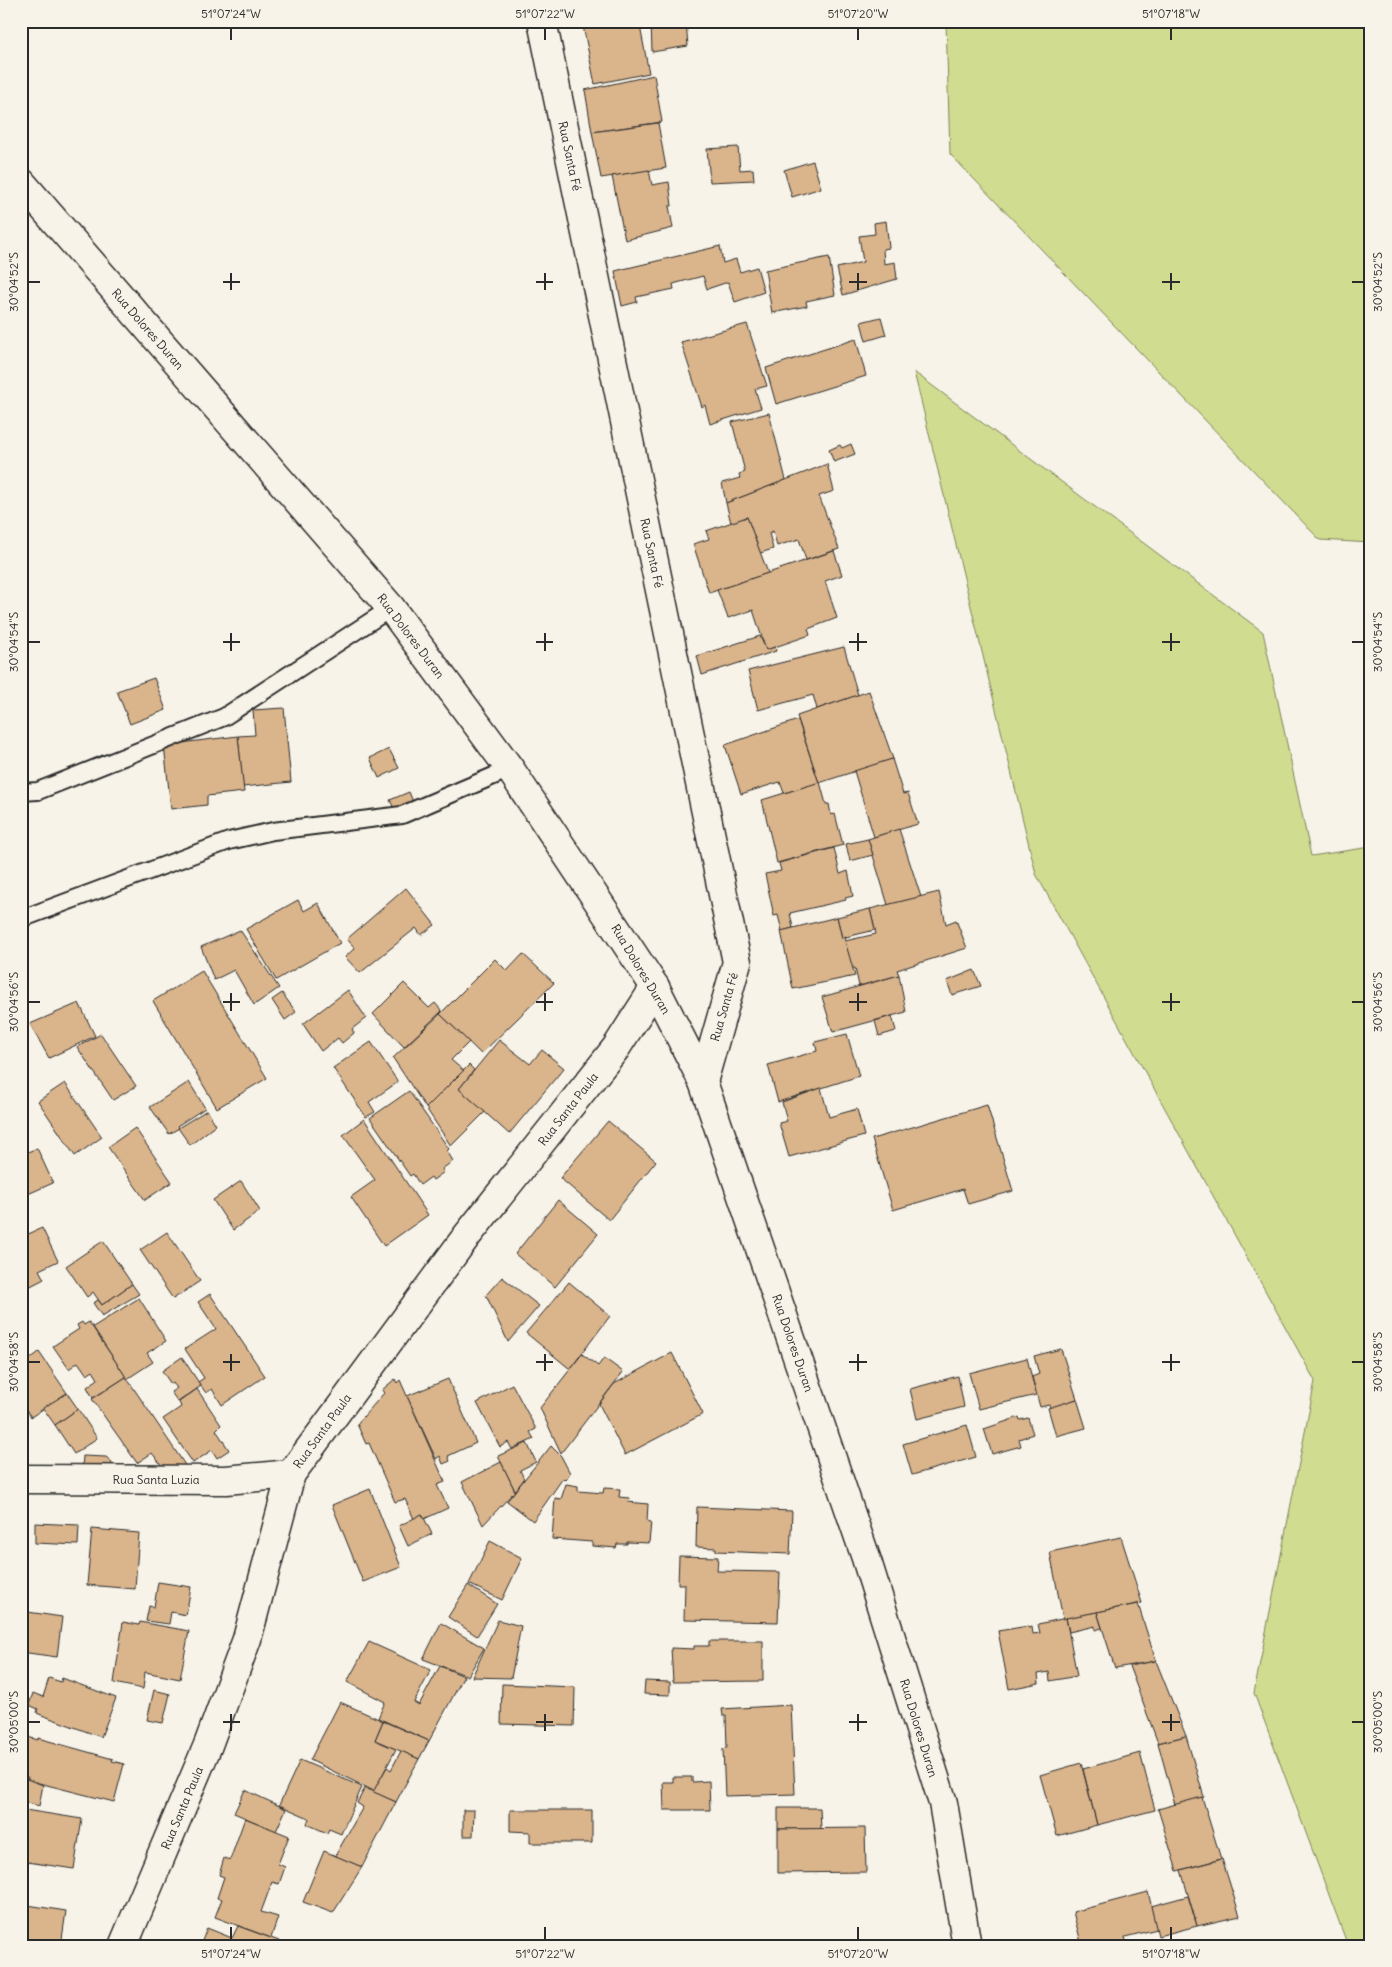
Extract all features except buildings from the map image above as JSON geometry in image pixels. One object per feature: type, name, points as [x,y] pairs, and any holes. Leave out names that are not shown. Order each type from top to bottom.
[{"type":"street","name":"Rua Santa Fé","points":[[542,21],[737,962],[703,1082]]},
{"type":"street","name":"Rua Dolores Duran","points":[[21,182],[391,608],[510,768],[655,987],[703,1082],[863,1548],[942,1803],[967,1946]]},
{"type":"street","name":"Rua Santa Paula","points":[[123,1946],[208,1745],[244,1648],[291,1474],[466,1237],[616,1048],[655,987]]},
{"type":"street","name":"Rua Santa Luzia","points":[[21,1478],[226,1480],[291,1474]]},
{"type":"lane","points":[[21,792],[38,791],[224,717],[391,608]]},
{"type":"lane","points":[[21,919],[229,840],[273,832],[402,815],[510,768]]},
{"type":"green space","points":[[946,21],[1371,21],[1371,543],[1320,540],[950,154]]},
{"type":"green space","points":[[914,372],[1263,632],[1311,856],[1371,847],[1371,1946],[1348,1946],[1254,1693],[1315,1381],[1036,874]]}]
